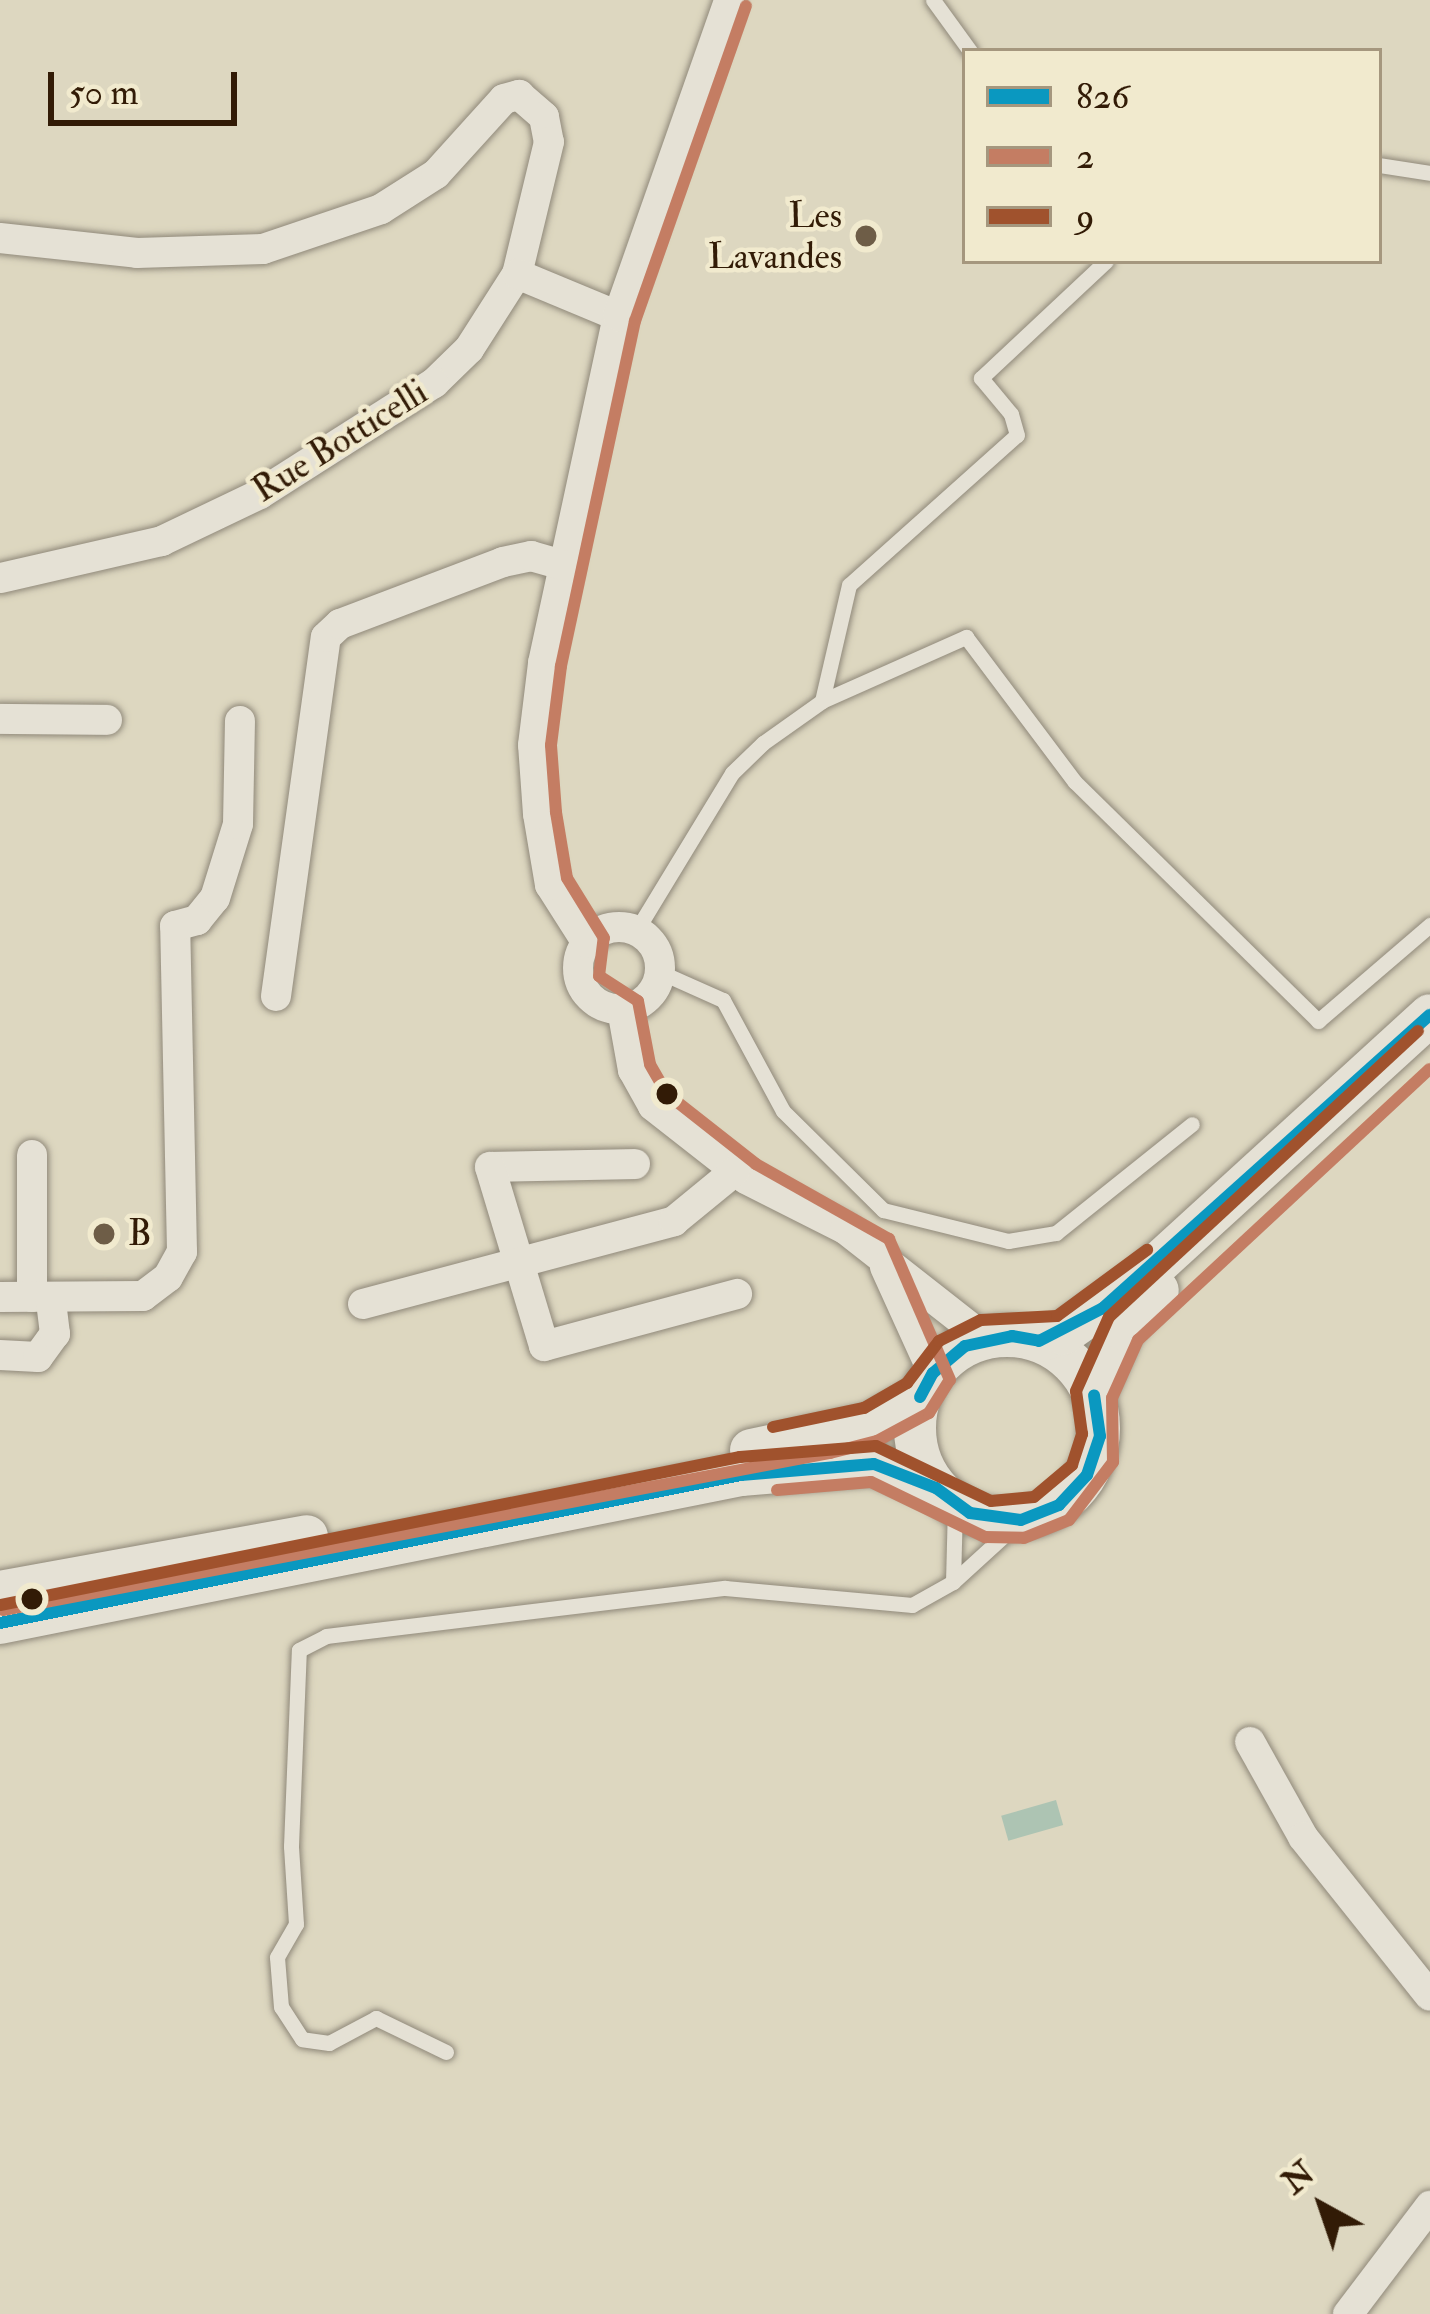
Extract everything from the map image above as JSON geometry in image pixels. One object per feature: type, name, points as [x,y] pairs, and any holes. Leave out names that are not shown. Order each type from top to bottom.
[{"type":"main road","points":[[0,1592],[870,1425],[984,1338],[1039,1341],[1063,1334],[1141,1280],[1430,1015]]},
{"type":"main road","points":[[1094,1395],[1123,1329],[1154,1294],[1430,1044]]},
{"type":"main road","points":[[0,1623],[741,1474],[874,1464],[987,1519],[1022,1520],[1059,1505],[1088,1475],[1100,1436],[1094,1395],[1072,1362],[1039,1341]]},
{"type":"main road","points":[[926,1384],[916,1444],[945,1496]]},
{"type":"street","points":[[587,943],[550,885],[533,746],[618,316],[730,0]]},
{"type":"street","name":"Rue Botticelli","points":[[0,238],[137,253],[263,250],[381,209],[436,174],[504,99],[519,95],[544,117],[549,142],[517,274],[469,349],[434,383],[279,483],[162,541],[0,578]]},
{"type":"street","points":[[517,274],[618,316]]},
{"type":"street","points":[[277,997],[326,637],[340,624],[503,562],[531,556],[566,566]]},
{"type":"street","points":[[0,719],[107,719]]},
{"type":"street","points":[[0,1297],[143,1296],[168,1277],[182,1252],[175,926],[197,920],[215,898],[238,824],[240,721]]},
{"type":"street","points":[[608,929],[636,931],[656,950],[660,972],[644,1001],[622,1009],[585,992],[578,967],[587,943],[608,929]]},
{"type":"street","points":[[622,1009],[633,1070],[653,1106],[735,1171],[876,1251],[984,1338]]},
{"type":"street","points":[[0,1355],[38,1357],[55,1334],[42,1298],[32,1155]]},
{"type":"street","points":[[634,1164],[490,1167],[544,1346],[737,1294]]},
{"type":"street","points":[[363,1304],[674,1221],[735,1171]]},
{"type":"street","points":[[876,1251],[926,1384]]},
{"type":"street","points":[[1250,1742],[1303,1837],[1430,1996]]},
{"type":"street","points":[[1348,2314],[1430,2206]]},
{"type":"lane","points":[[933,0],[968,48]]},
{"type":"lane","points":[[1382,165],[1430,173]]},
{"type":"lane","points":[[822,701],[849,585],[1017,435],[1011,414],[981,378],[1103,264]]},
{"type":"lane","points":[[636,931],[732,773],[822,701],[966,637],[1075,782],[1318,1022],[1430,925]]},
{"type":"lane","points":[[660,972],[723,1000],[782,1112],[883,1210],[1008,1241],[1043,1237],[1066,1228],[1192,1124]]},
{"type":"lane","points":[[945,1496],[953,1582]]},
{"type":"lane","points":[[446,2051],[376,2018],[329,2043],[302,2038],[280,2007],[278,1957],[296,1924],[291,1846],[299,1650],[326,1636],[725,1588],[912,1605],[953,1582],[1022,1520]]},
{"type":"shaded area","points":[[1056,1800],[1063,1825],[1008,1841],[1001,1816]]},
{"type":"transit line","name":"2","points":[[3,1610],[830,1453],[877,1441],[929,1413],[950,1380],[889,1239],[756,1164],[667,1094],[650,1064],[638,1001],[599,976],[604,938],[567,878],[556,812],[551,745],[561,666],[635,321],[746,6]]},
{"type":"transit line","name":"826","points":[[920,1397],[933,1373],[965,1346],[1012,1336],[1039,1341],[1103,1308],[1430,1015]]},
{"type":"transit line","name":"9","points":[[0,1605],[740,1457],[876,1446],[991,1501],[1034,1497],[1072,1465],[1082,1434],[1076,1391],[1109,1317],[1418,1031]]},
{"type":"transit line","name":"2","points":[[777,1490],[871,1482],[985,1537],[1024,1538],[1069,1520],[1113,1462],[1112,1398],[1138,1340],[1430,1069]]},
{"type":"transit line","name":"9","points":[[773,1427],[864,1408],[907,1383],[939,1341],[981,1320],[1057,1316],[1147,1250]]},
{"type":"transit line","name":"826","points":[[0,1623],[741,1475],[874,1464],[936,1488],[970,1513],[1021,1520],[1059,1505],[1087,1475],[1100,1436],[1094,1395]]},
{"type":"place","name":"Les Lavandes","points":[[866,236]]},
{"type":"place","name":"B","points":[[104,1234]]}]
